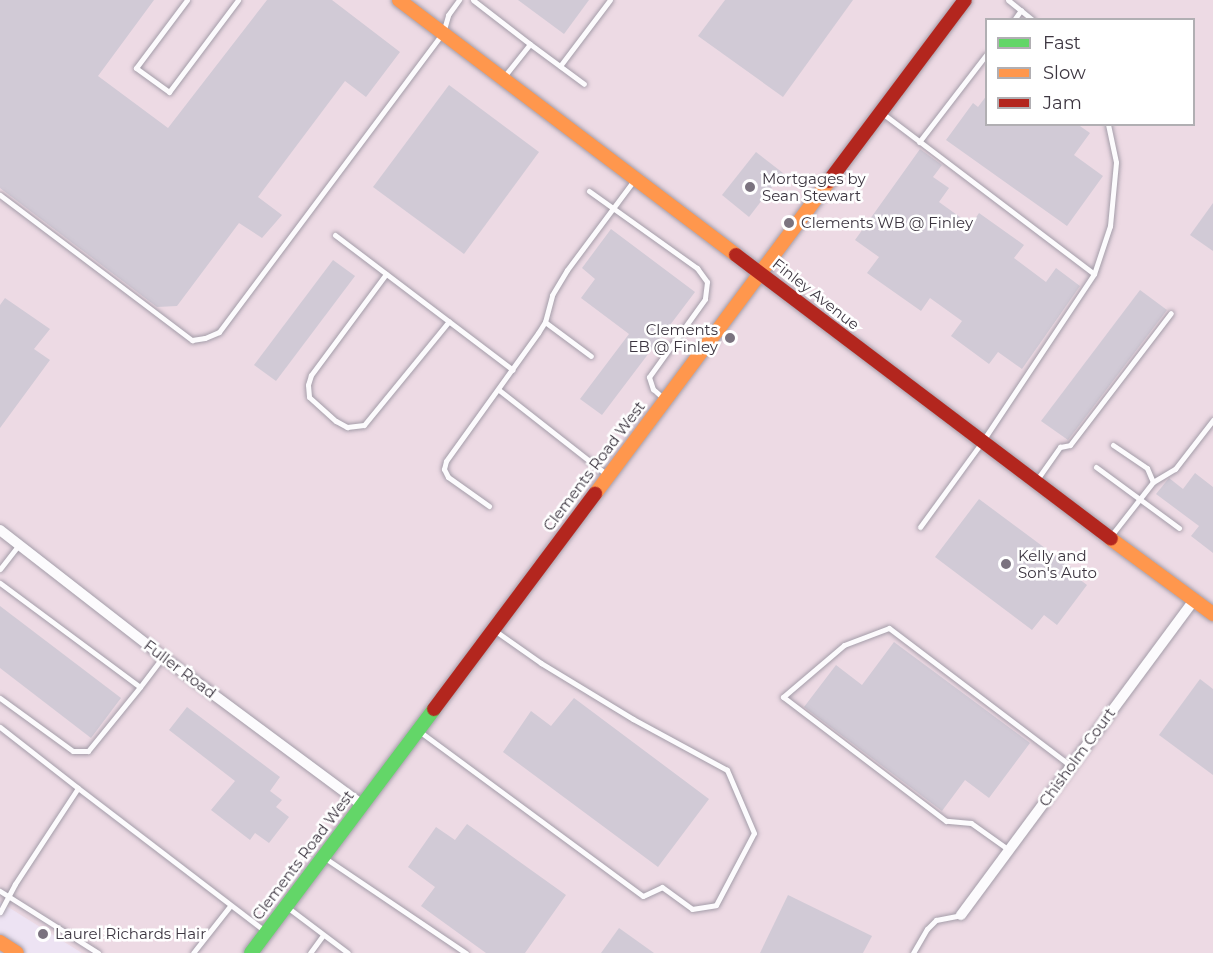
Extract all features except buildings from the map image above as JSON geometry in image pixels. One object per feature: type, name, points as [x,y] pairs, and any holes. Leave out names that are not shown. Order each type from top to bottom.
[{"type":"street","name":"Finley Avenue","points":[[399,0],[1109,538],[1213,614]]},
{"type":"street","name":"Clements Road West","points":[[251,953],[965,0]]},
{"type":"street","name":"Fuller Road","points":[[0,530],[163,657],[362,805]]},
{"type":"street","name":"Chisholm Court","points":[[962,915],[1193,601]]},
{"type":"street","points":[[0,942],[17,953]]},
{"type":"lane","points":[[187,0],[136,68],[169,92],[238,0]]},
{"type":"lane","points":[[0,195],[192,340],[205,338],[219,332],[442,33],[448,15],[459,0]]},
{"type":"lane","points":[[473,0],[584,84]]},
{"type":"lane","points":[[560,66],[610,0]]},
{"type":"lane","points":[[1008,0],[1031,18]]},
{"type":"lane","points":[[1015,18],[1021,10]]},
{"type":"lane","points":[[503,79],[530,44]]},
{"type":"lane","points":[[919,142],[985,58]]},
{"type":"lane","points":[[880,112],[1094,274]]},
{"type":"lane","points":[[920,527],[982,442],[1094,274],[1110,226],[1116,162],[1108,126]]},
{"type":"lane","points":[[489,506],[448,477],[444,469],[446,461],[499,390],[545,322],[552,295],[567,270],[635,178]]},
{"type":"lane","points":[[589,191],[697,268],[707,282],[705,300],[649,377],[652,389],[665,399]]},
{"type":"lane","points":[[335,235],[513,370]]},
{"type":"lane","points":[[386,274],[311,375],[308,385],[309,397],[336,421],[347,428],[364,425],[449,321]]},
{"type":"lane","points":[[1035,482],[1060,447],[1070,444],[1171,314]]},
{"type":"lane","points":[[545,322],[591,356]]},
{"type":"lane","points":[[499,390],[608,475]]},
{"type":"lane","points":[[1109,538],[1153,482],[1176,469],[1213,420]]},
{"type":"lane","points":[[1113,445],[1147,468],[1153,482]]},
{"type":"lane","points":[[1096,467],[1179,528]]},
{"type":"lane","points":[[0,569],[19,545]]},
{"type":"lane","points":[[0,583],[140,687]]},
{"type":"lane","points":[[1009,850],[971,823],[946,821],[783,697],[844,645],[889,628],[1071,766]]},
{"type":"lane","points":[[417,730],[643,896],[662,887],[692,909],[716,905],[754,833],[727,770],[541,663],[493,629]]},
{"type":"lane","points":[[0,698],[73,752],[88,751],[163,657]]},
{"type":"lane","points":[[0,727],[225,898],[230,906],[266,932]]},
{"type":"lane","points":[[0,912],[78,788]]},
{"type":"lane","points":[[324,857],[466,953]]},
{"type":"lane","points":[[0,891],[98,953]]},
{"type":"lane","points":[[193,953],[230,906]]},
{"type":"lane","points":[[286,906],[348,953]]},
{"type":"lane","points":[[913,953],[927,929],[936,920],[962,915]]},
{"type":"lane","points":[[310,953],[323,935]]},
{"type":"shaded area","points":[[0,0],[1213,0],[1213,953],[82,953],[0,902]]},
{"type":"traffic: fast","points":[[251,953],[434,709]]},
{"type":"traffic: slow","points":[[399,0],[736,255]]},
{"type":"traffic: slow","points":[[595,494],[829,181]]},
{"type":"traffic: slow","points":[[1111,539],[1213,614]]},
{"type":"traffic: slow","points":[[0,942],[17,953]]},
{"type":"traffic: jam","points":[[829,181],[965,0]]},
{"type":"traffic: jam","points":[[736,255],[1111,539]]},
{"type":"traffic: jam","points":[[434,709],[595,494]]},
{"type":"place","name":"Mortgages by Sean Stewart","points":[[750,187]]},
{"type":"place","name":"Clements WB @ Finley","points":[[789,223]]},
{"type":"place","name":"Clements EB @ Finley","points":[[730,338]]},
{"type":"place","name":"Kelly and Son's Auto","points":[[1006,564]]},
{"type":"place","name":"Laurel Richards Hair","points":[[43,934]]}]
